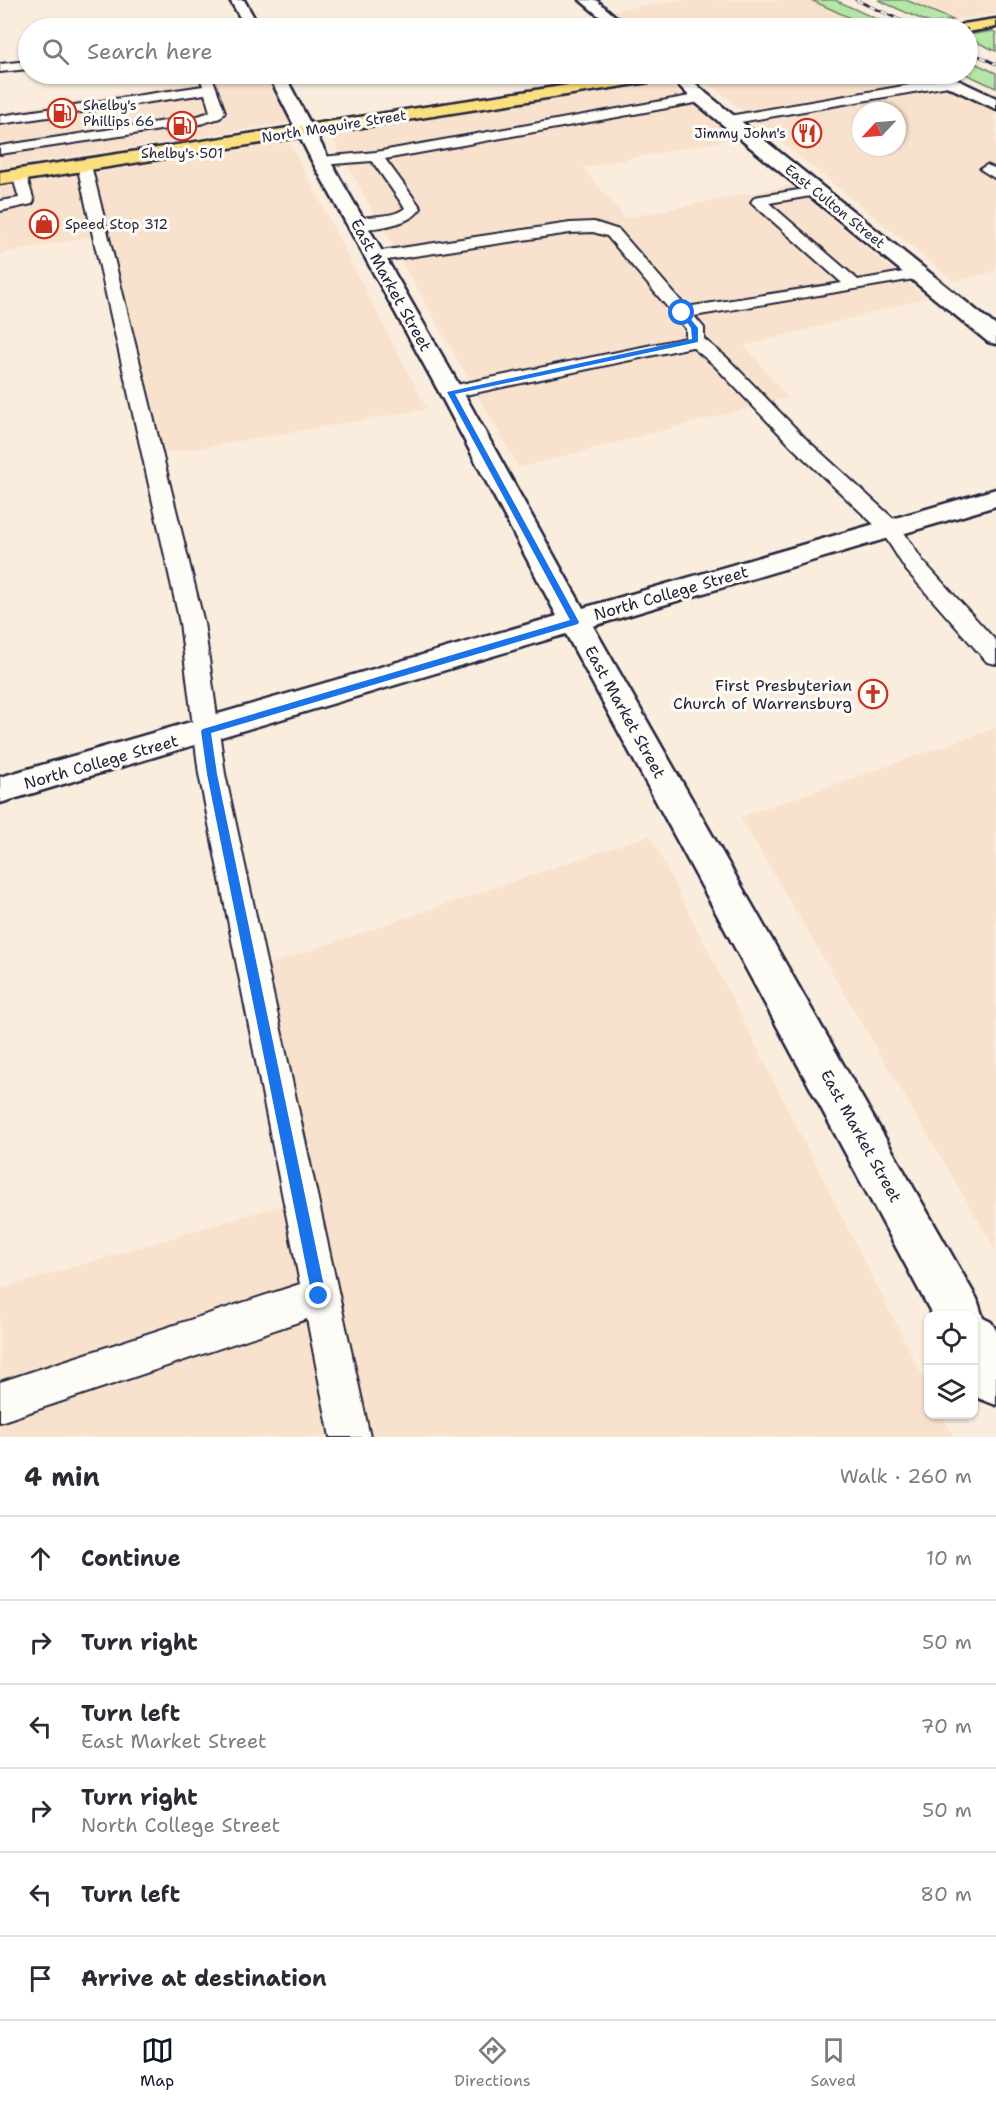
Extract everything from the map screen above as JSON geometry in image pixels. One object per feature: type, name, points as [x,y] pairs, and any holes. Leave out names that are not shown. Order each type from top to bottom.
[{"type":"main road","name":"North Maguire Street","points":[[0,178],[603,84]]},
{"type":"street","points":[[237,0],[247,18]]},
{"type":"street","points":[[587,0],[610,18]]},
{"type":"street","name":"East Market Street","points":[[281,84],[321,161],[451,392],[575,622],[957,1311]]},
{"type":"street","name":"East Culton Street","points":[[686,84],[996,337]]},
{"type":"street","points":[[954,84],[996,104]]},
{"type":"street","name":"North College Street","points":[[0,790],[996,497]]},
{"type":"street","points":[[978,1346],[996,1380]]},
{"type":"lane","points":[[0,68],[18,66]]},
{"type":"lane","points":[[0,120],[57,126],[208,118],[218,112],[209,84]]},
{"type":"lane","points":[[729,120],[938,84]]},
{"type":"lane","points":[[0,150],[57,126],[210,88]]},
{"type":"lane","points":[[321,161],[376,156],[701,98]]},
{"type":"lane","points":[[57,126],[79,166],[192,623],[212,774],[350,1437]]},
{"type":"lane","points":[[358,224],[399,218],[409,215],[413,208],[376,156]]},
{"type":"lane","points":[[0,206],[27,201],[19,175]]},
{"type":"lane","points":[[818,191],[759,202],[855,286]]},
{"type":"lane","points":[[375,257],[570,228],[594,227],[613,233],[695,328],[695,340],[720,361],[800,444],[890,528],[914,566],[996,656]]},
{"type":"lane","points":[[682,313],[920,274]]},
{"type":"lane","points":[[451,392],[695,340]]},
{"type":"lane","points":[[0,1402],[319,1296]]},
{"type":"shaded area","points":[[683,0],[811,0],[850,18],[621,18],[611,10]]},
{"type":"shaded area","points":[[906,0],[996,0],[996,14],[948,18]]},
{"type":"shaded area","points":[[183,84],[273,84],[291,118],[288,123],[0,168],[0,112]]},
{"type":"shaded area","points":[[647,84],[667,84],[674,87],[736,138],[583,168],[625,218],[791,185],[927,298],[745,346],[788,398],[519,468],[331,137],[341,133]]},
{"type":"shaded area","points":[[709,84],[938,84],[996,112],[996,271],[954,281]]},
{"type":"shaded area","points":[[286,143],[292,147],[427,409],[145,457],[101,235],[0,254],[0,187]]},
{"type":"shaded area","points":[[996,728],[996,1251],[740,817]]},
{"type":"shaded area","points":[[650,835],[924,1379],[924,1419],[944,1419],[954,1437],[0,1437],[0,1289],[315,1195],[261,967]]},
{"type":"green space","points":[[811,0],[835,0],[874,18],[850,18]]},
{"type":"green space","points":[[878,0],[906,0],[948,18],[918,18]]},
{"type":"green space","points":[[993,31],[996,33],[996,51],[978,43],[978,33]]},
{"type":"green space","points":[[978,65],[996,73],[996,88],[978,80]]},
{"type":"railway","points":[[856,0],[896,18]]},
{"type":"railway","points":[[978,56],[996,64]]},
{"type":"place","name":"Shelby's Phillips 66","points":[[62,113]]},
{"type":"place","name":"Shelby's 501","points":[[182,126]]},
{"type":"place","name":"Jimmy John's","points":[[807,133]]},
{"type":"place","name":"Speed Stop 312","points":[[44,224]]},
{"type":"place","name":"First Presbyterian Church of Warrensburg","points":[[873,694]]},
{"type":"route","points":[[319,1296],[212,774],[206,731],[575,622],[451,392],[674,347],[695,340],[695,328],[682,313]]}]
